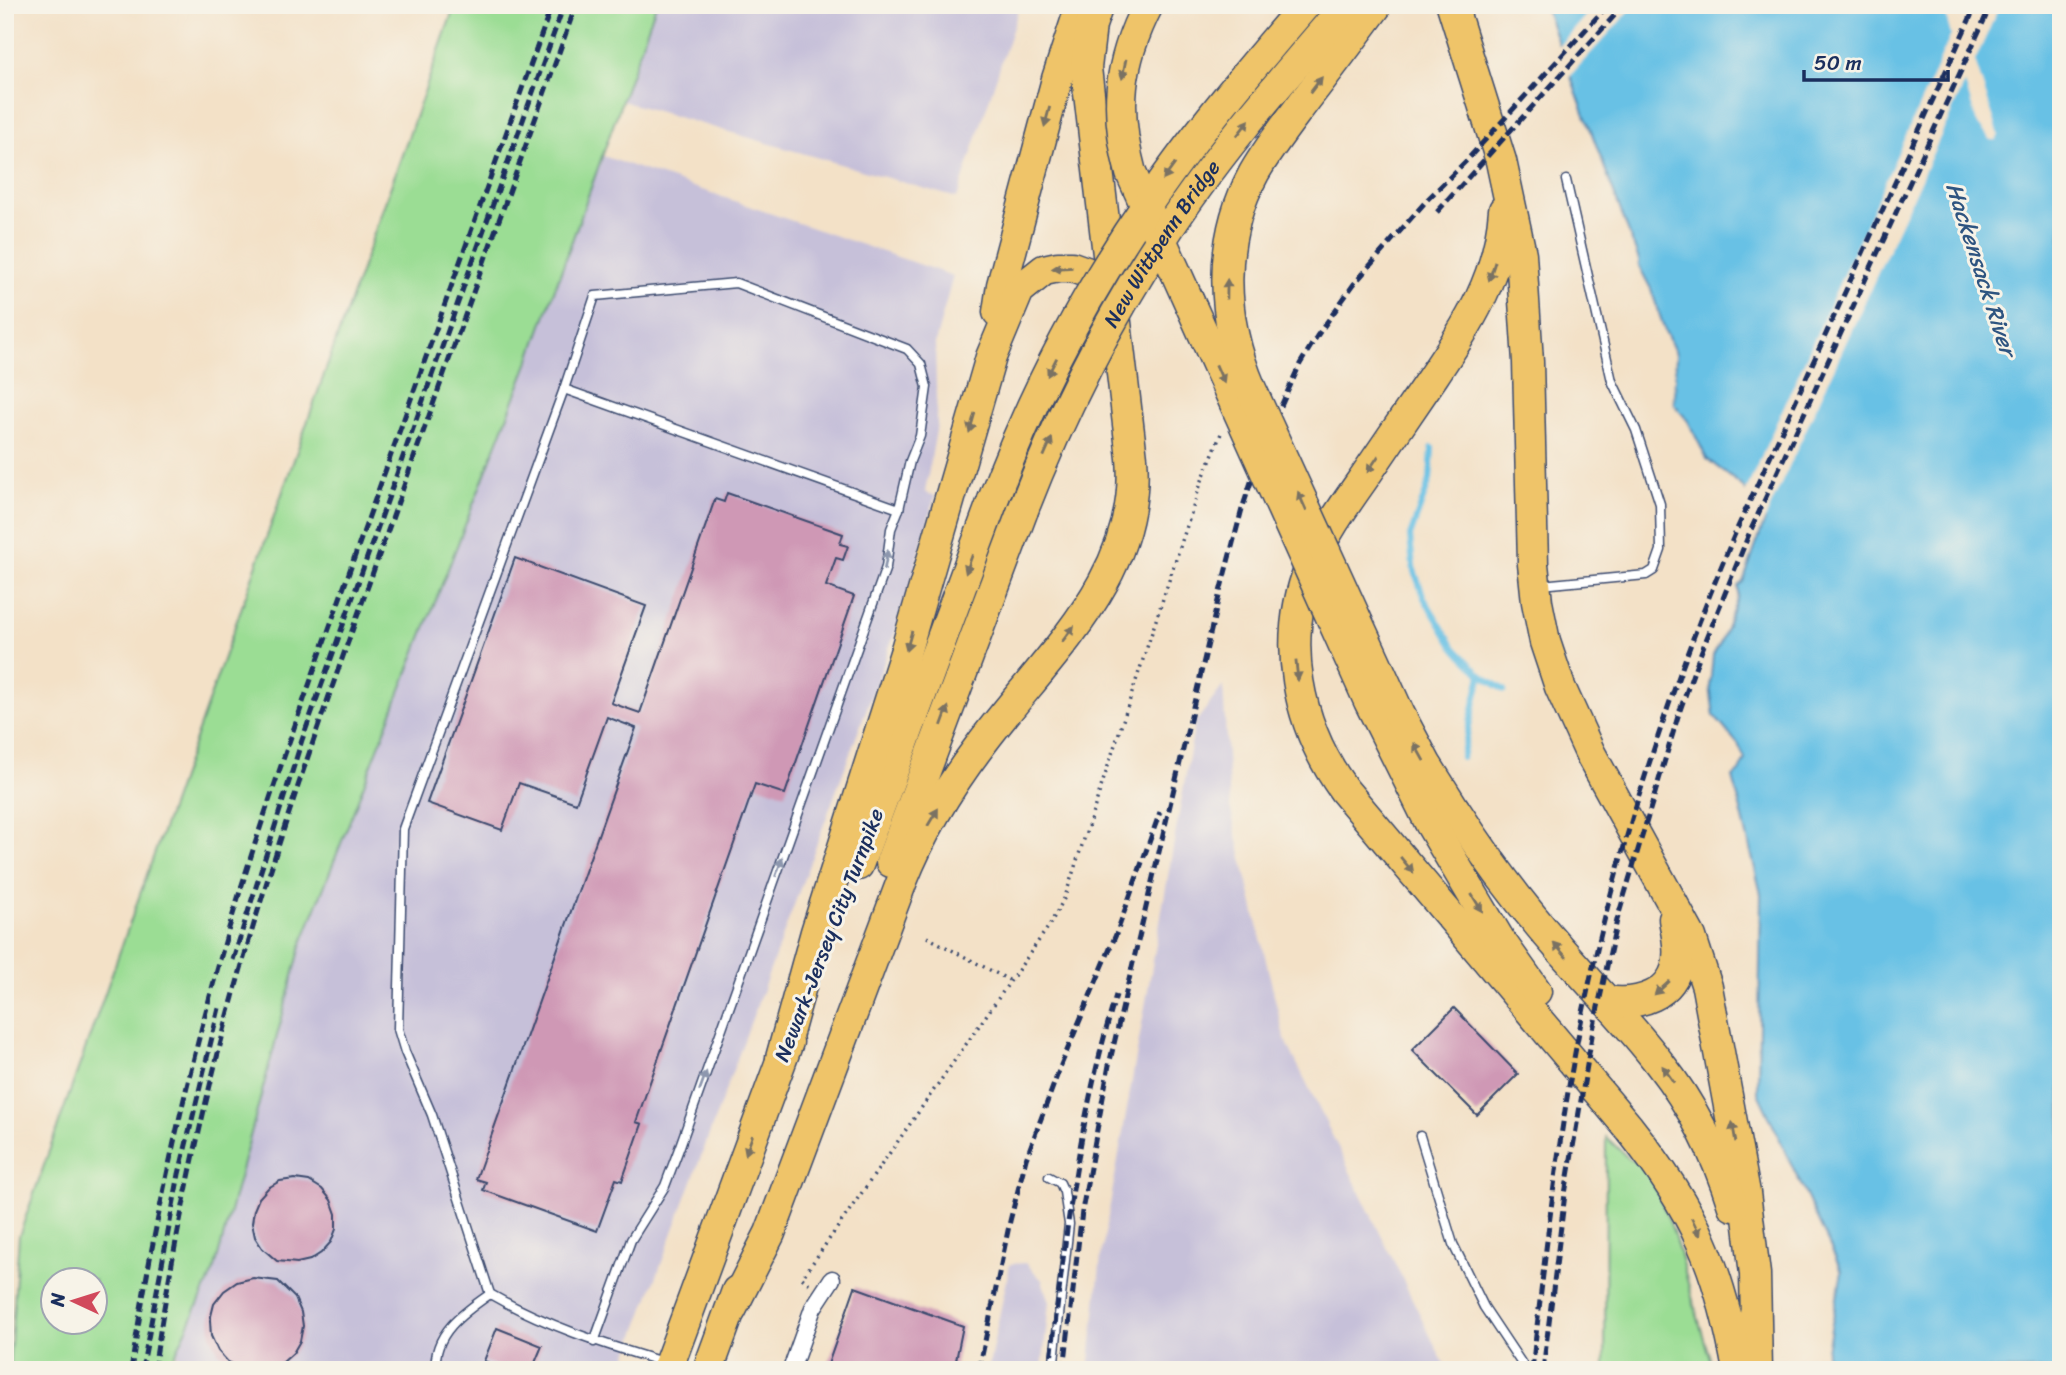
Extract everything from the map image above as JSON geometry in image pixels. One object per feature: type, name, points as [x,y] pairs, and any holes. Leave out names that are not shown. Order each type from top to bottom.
[{"type":"highway","points":[[781,1058],[816,932],[905,653],[990,357],[1006,272],[1060,69],[1082,5]]},
{"type":"highway","points":[[731,1310],[770,1233],[902,881],[919,843],[954,782],[980,745],[1091,604],[1120,551],[1131,505],[1134,473],[1087,75],[1089,39],[1098,5]]},
{"type":"highway","points":[[1148,5],[1132,38],[1122,76],[1120,117],[1131,173],[1369,701],[1443,816],[1638,1036],[1671,1078],[1700,1126],[1717,1163],[1739,1232],[1748,1297],[1752,1370]]},
{"type":"highway","name":"New Wittpenn Bridge","points":[[993,500],[1029,413],[1114,254],[1187,149],[1238,82],[1305,5]]},
{"type":"highway","name":"New Wittpenn Bridge","points":[[1023,510],[1045,454],[1084,371],[1154,250],[1243,128],[1346,5]]},
{"type":"highway","points":[[1377,5],[1280,134],[1253,176],[1234,226],[1228,263],[1227,300],[1237,353],[1394,702],[1426,764],[1443,816],[1499,939],[1568,1035],[1637,1122],[1695,1224],[1727,1309],[1738,1370]]},
{"type":"highway","points":[[1452,5],[1506,180],[1521,254],[1527,332],[1535,585],[1545,642],[1560,687],[1590,753],[1696,949],[1710,1002],[1745,1193],[1755,1274],[1757,1370]]},
{"type":"highway","points":[[1506,180],[1499,250],[1477,308],[1334,520],[1312,563],[1296,625],[1295,658],[1299,691],[1313,738],[1327,766],[1344,790],[1661,1168]]},
{"type":"highway","points":[[990,357],[1019,290],[1044,270],[1065,266],[1086,272],[1102,287],[1119,355]]},
{"type":"highway","name":"Newark-Jersey City Turnpike","points":[[668,1367],[781,1058],[831,938],[993,500]]},
{"type":"highway","name":"Newark-Jersey City Turnpike","points":[[708,1370],[731,1310],[756,1228],[1023,510]]},
{"type":"highway","points":[[1605,1000],[1639,1002],[1655,995],[1669,983],[1679,956],[1671,902]]},
{"type":"street","points":[[791,1370],[807,1323],[821,1294],[832,1279]]},
{"type":"lane","points":[[1535,585],[1646,575],[1654,570],[1661,550],[1658,494],[1636,430],[1612,381],[1566,180]]},
{"type":"lane","points":[[594,1342],[631,1240],[665,1186],[886,567],[891,529],[899,509],[910,461],[920,436],[927,387],[921,364],[907,349],[736,284],[595,296],[564,389],[403,829],[398,1029],[432,1115],[490,1294],[520,1311],[594,1342],[668,1367]]},
{"type":"lane","points":[[564,389],[899,509]]},
{"type":"lane","points":[[1419,1136],[1453,1244],[1484,1307],[1526,1370]]},
{"type":"lane","points":[[1049,1177],[1060,1183],[1065,1192],[1069,1224],[1053,1370]]},
{"type":"lane","points":[[436,1370],[435,1356],[458,1316],[490,1294]]},
{"type":"path","points":[[821,1294],[802,1278],[1049,926],[1065,897],[1202,484],[1225,423]]},
{"type":"path","points":[[927,937],[1009,980]]},
{"type":"shaded area","points":[[656,5],[1020,5],[957,198],[622,101]]},
{"type":"shaded area","points":[[603,156],[953,276],[935,343],[937,425],[925,492],[935,496],[901,616],[622,1370],[175,1370],[178,1349],[215,1268],[301,946],[531,356]]},
{"type":"shaded area","points":[[1223,686],[1230,807],[1284,1037],[1447,1370],[1089,1370],[1101,1256],[1195,723]]},
{"type":"shaded area","points":[[1026,1263],[1042,1280],[1049,1302],[1042,1370],[988,1370],[1010,1264]]},
{"type":"green space","points":[[455,5],[656,5],[531,356],[301,946],[215,1268],[168,1370],[9,1370],[19,1236]]},
{"type":"green space","points":[[1606,1137],[1628,1158],[1648,1169],[1673,1231],[1713,1370],[1605,1370]]},
{"type":"water","name":"Hackensack River","points":[[1544,5],[2061,5],[2061,1370],[1823,1370],[1842,1272],[1758,1093],[1761,894],[1733,777],[1739,772],[1745,759],[1738,744],[1714,716],[1710,686],[1713,655],[1721,641],[1738,596],[1738,586],[1743,582],[1765,520],[1742,486],[1707,459],[1688,421],[1674,404],[1676,354],[1651,289],[1639,266]]},
{"type":"pier","points":[[1595,5],[1635,5],[1567,79],[1556,49]]},
{"type":"pier","points":[[1943,5],[1956,5],[1960,15],[1965,5],[2000,5],[1975,61],[1999,135],[1996,140],[1991,140],[1977,123],[1965,83],[1748,556],[1761,520],[1744,495],[1951,35]]},
{"type":"building","points":[[727,493],[843,534],[840,544],[848,546],[843,560],[836,558],[826,586],[854,596],[785,794],[755,784],[636,1122],[642,1124],[622,1181],[616,1179],[597,1231],[483,1190],[486,1182],[476,1179],[636,728],[607,717],[576,803],[519,783],[502,830],[427,803],[515,558],[646,606],[611,703],[640,713],[715,499],[724,502]]},
{"type":"building","points":[[1454,1008],[1518,1074],[1477,1115],[1412,1050]]},
{"type":"building","points":[[280,1181],[309,1181],[322,1189],[331,1200],[336,1214],[336,1229],[331,1242],[310,1260],[297,1263],[277,1261],[262,1248],[255,1237],[252,1223],[259,1198],[268,1188]]},
{"type":"building","points":[[253,1278],[278,1281],[295,1298],[301,1312],[303,1326],[300,1341],[293,1353],[269,1370],[246,1370],[228,1362],[218,1351],[211,1336],[210,1320],[214,1304],[224,1291],[237,1282]]},
{"type":"building","points":[[855,1287],[963,1326],[954,1370],[826,1370]]},
{"type":"building","points":[[497,1328],[542,1346],[532,1370],[506,1370],[484,1361]]},
{"type":"waterway","points":[[1432,448],[1430,480],[1410,536],[1413,567],[1424,598],[1453,646],[1481,675],[1504,690]]},
{"type":"waterway","points":[[1462,757],[1481,675]]},
{"type":"railway","points":[[131,1370],[173,1147],[214,982],[244,878],[276,779],[552,5]]},
{"type":"railway","points":[[233,960],[302,740],[564,5]]},
{"type":"railway","points":[[154,1370],[178,1229],[198,1136],[233,997],[267,880],[346,648],[576,5]]},
{"type":"railway","points":[[1064,1370],[1082,1211],[1109,1065],[1220,592],[1242,509],[1263,446],[1300,364],[1354,284],[1427,200],[1608,5]]},
{"type":"railway","points":[[1437,212],[1624,5]]},
{"type":"railway","points":[[1532,1370],[1558,1157],[1583,1015],[1598,943],[1659,733],[1683,664],[1737,529],[1976,5]]},
{"type":"railway","points":[[1543,1370],[1565,1194],[1593,1030],[1617,920],[1679,713],[1749,534],[1991,5]]},
{"type":"railway","points":[[979,1370],[1010,1221],[1026,1159],[1061,1065],[1117,932],[1160,812]]},
{"type":"railway","points":[[1050,1370],[1074,1181],[1092,1087],[1116,995]]},
{"type":"railway","points":[[142,1370],[179,1174],[220,1004]]}]
